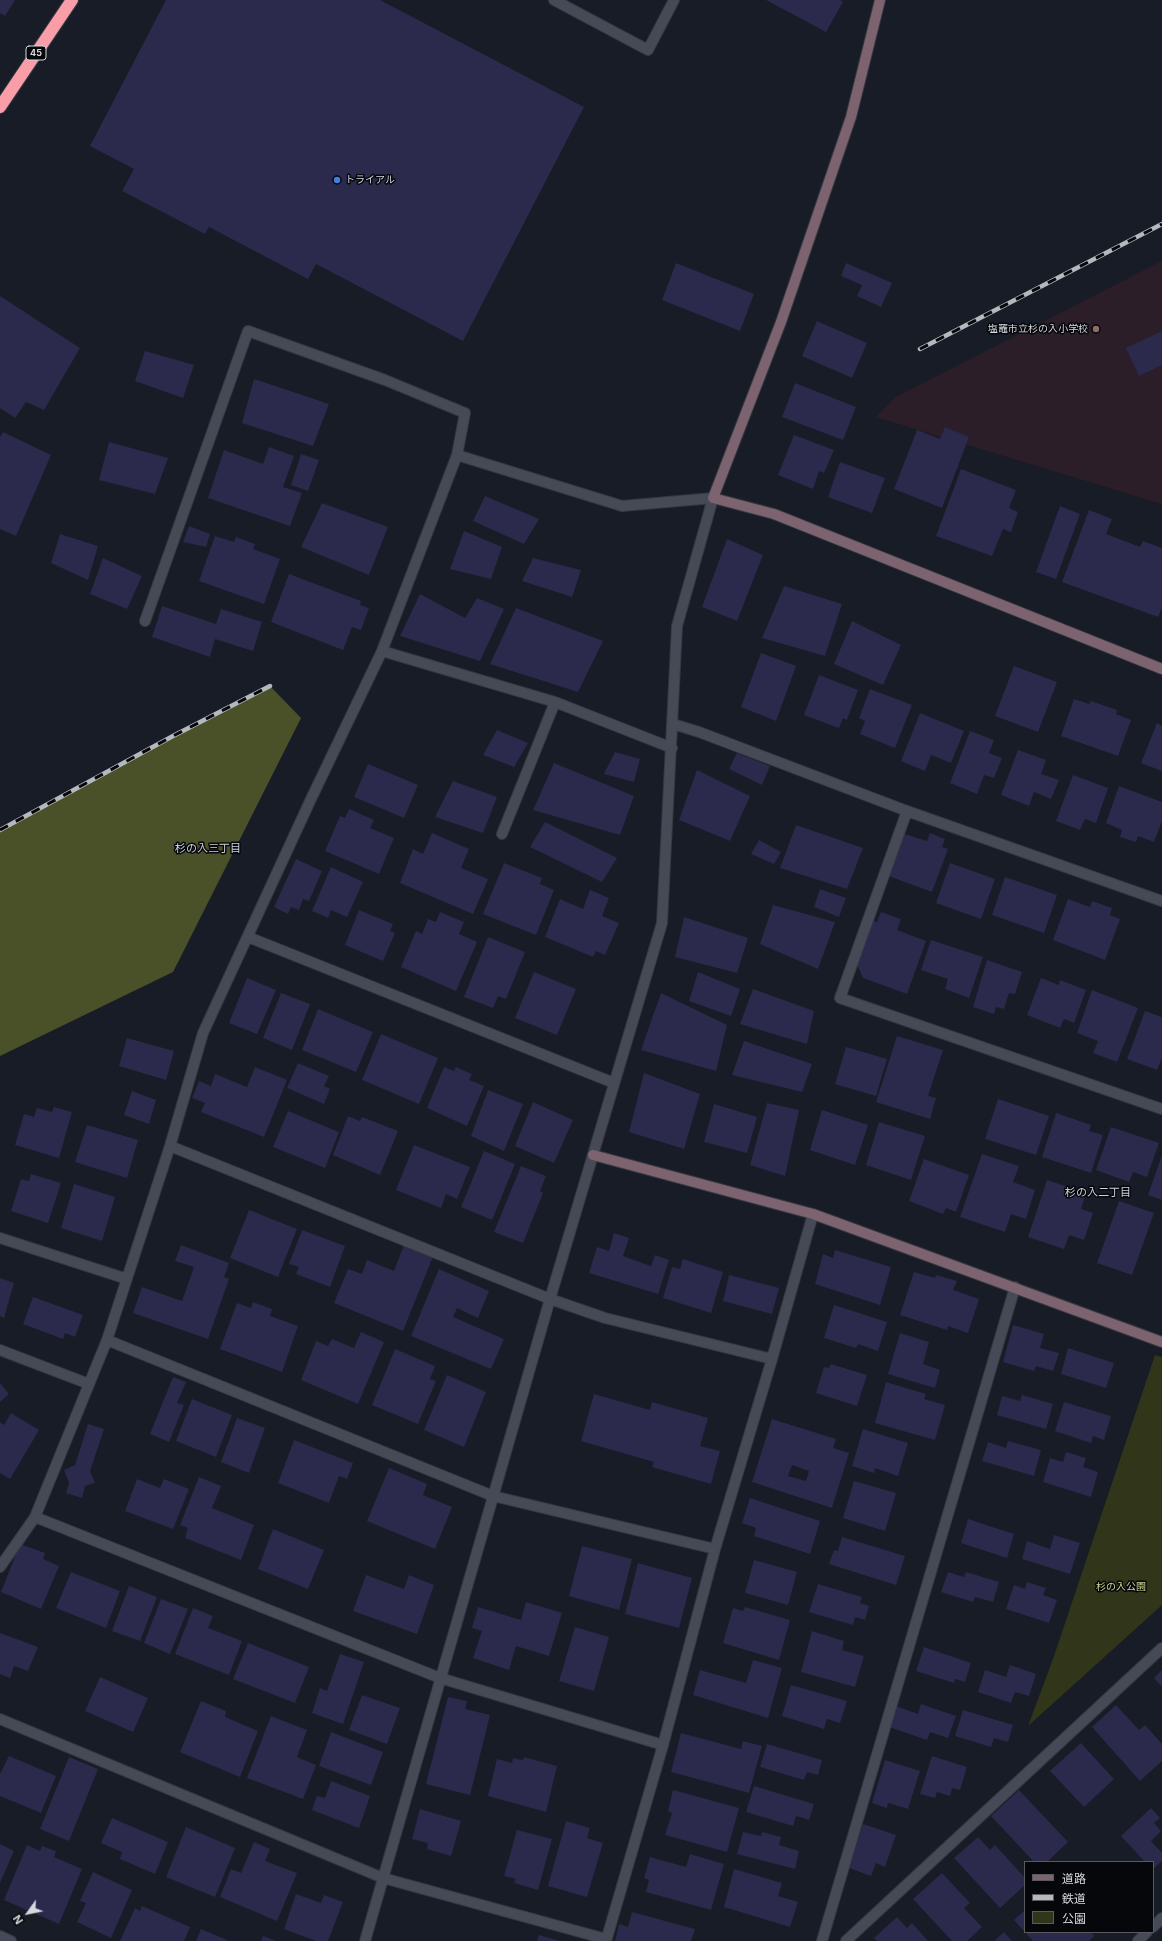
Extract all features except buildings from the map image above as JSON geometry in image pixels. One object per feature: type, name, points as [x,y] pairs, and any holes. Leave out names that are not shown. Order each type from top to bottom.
[{"type":"highway","name":"45","points":[[0,107],[72,0]]},
{"type":"street","points":[[554,0],[648,50],[674,0]]},
{"type":"street","points":[[364,1941],[550,1299],[662,923],[677,626],[713,498],[781,322],[851,117],[880,0]]},
{"type":"street","points":[[0,1567],[35,1517],[107,1340],[170,1146],[203,1033],[382,651],[457,455],[465,414],[384,380],[248,331],[145,621]]},
{"type":"street","points":[[457,455],[622,506],[713,498],[774,514],[1162,669]]},
{"type":"street","points":[[382,651],[555,702],[672,748]]},
{"type":"street","points":[[502,834],[555,702]]},
{"type":"street","points":[[673,724],[699,732],[907,811],[1162,901]]},
{"type":"street","points":[[907,811],[840,998],[1162,1109]]},
{"type":"street","points":[[248,937],[614,1083]]},
{"type":"street","points":[[170,1146],[550,1299],[606,1318],[772,1359]]},
{"type":"street","points":[[593,1155],[813,1214],[1162,1342]]},
{"type":"street","points":[[1,1723],[383,1878],[606,1940],[663,1745],[715,1549],[772,1359],[813,1214]]},
{"type":"street","points":[[0,1238],[127,1279]]},
{"type":"street","points":[[822,1941],[1015,1287]]},
{"type":"street","points":[[107,1340],[493,1496],[715,1549]]},
{"type":"street","points":[[0,1350],[89,1384]]},
{"type":"street","points":[[35,1517],[440,1678],[663,1745]]},
{"type":"street","points":[[846,1941],[1162,1648]]},
{"type":"street","points":[[1154,1926],[1162,1918]]},
{"type":"street","points":[[1138,1941],[1146,1933]]},
{"type":"street","points":[[0,1936],[11,1941]]},
{"type":"shaded area","name":"塩竈市立杉の入小学校","points":[[1162,261],[1162,504],[876,417],[896,397]]},
{"type":"green space","points":[[270,686],[301,718],[173,972],[0,1056],[0,831],[173,736]]},
{"type":"green space","name":"杉の入公園","points":[[1155,1355],[1162,1357],[1162,1605],[1028,1726],[1053,1659]]},
{"type":"railway","points":[[920,349],[1162,224]]},
{"type":"railway","points":[[0,830],[173,736],[270,686]]},
{"type":"place","name":"トライアル","points":[[337,180]]},
{"type":"place","name":"塩竈市立杉の入小学校","points":[[1096,329]]},
{"type":"district","name":"杉の入三丁目","points":[[208,849]]},
{"type":"district","name":"杉の入二丁目","points":[[1098,1193]]}]
